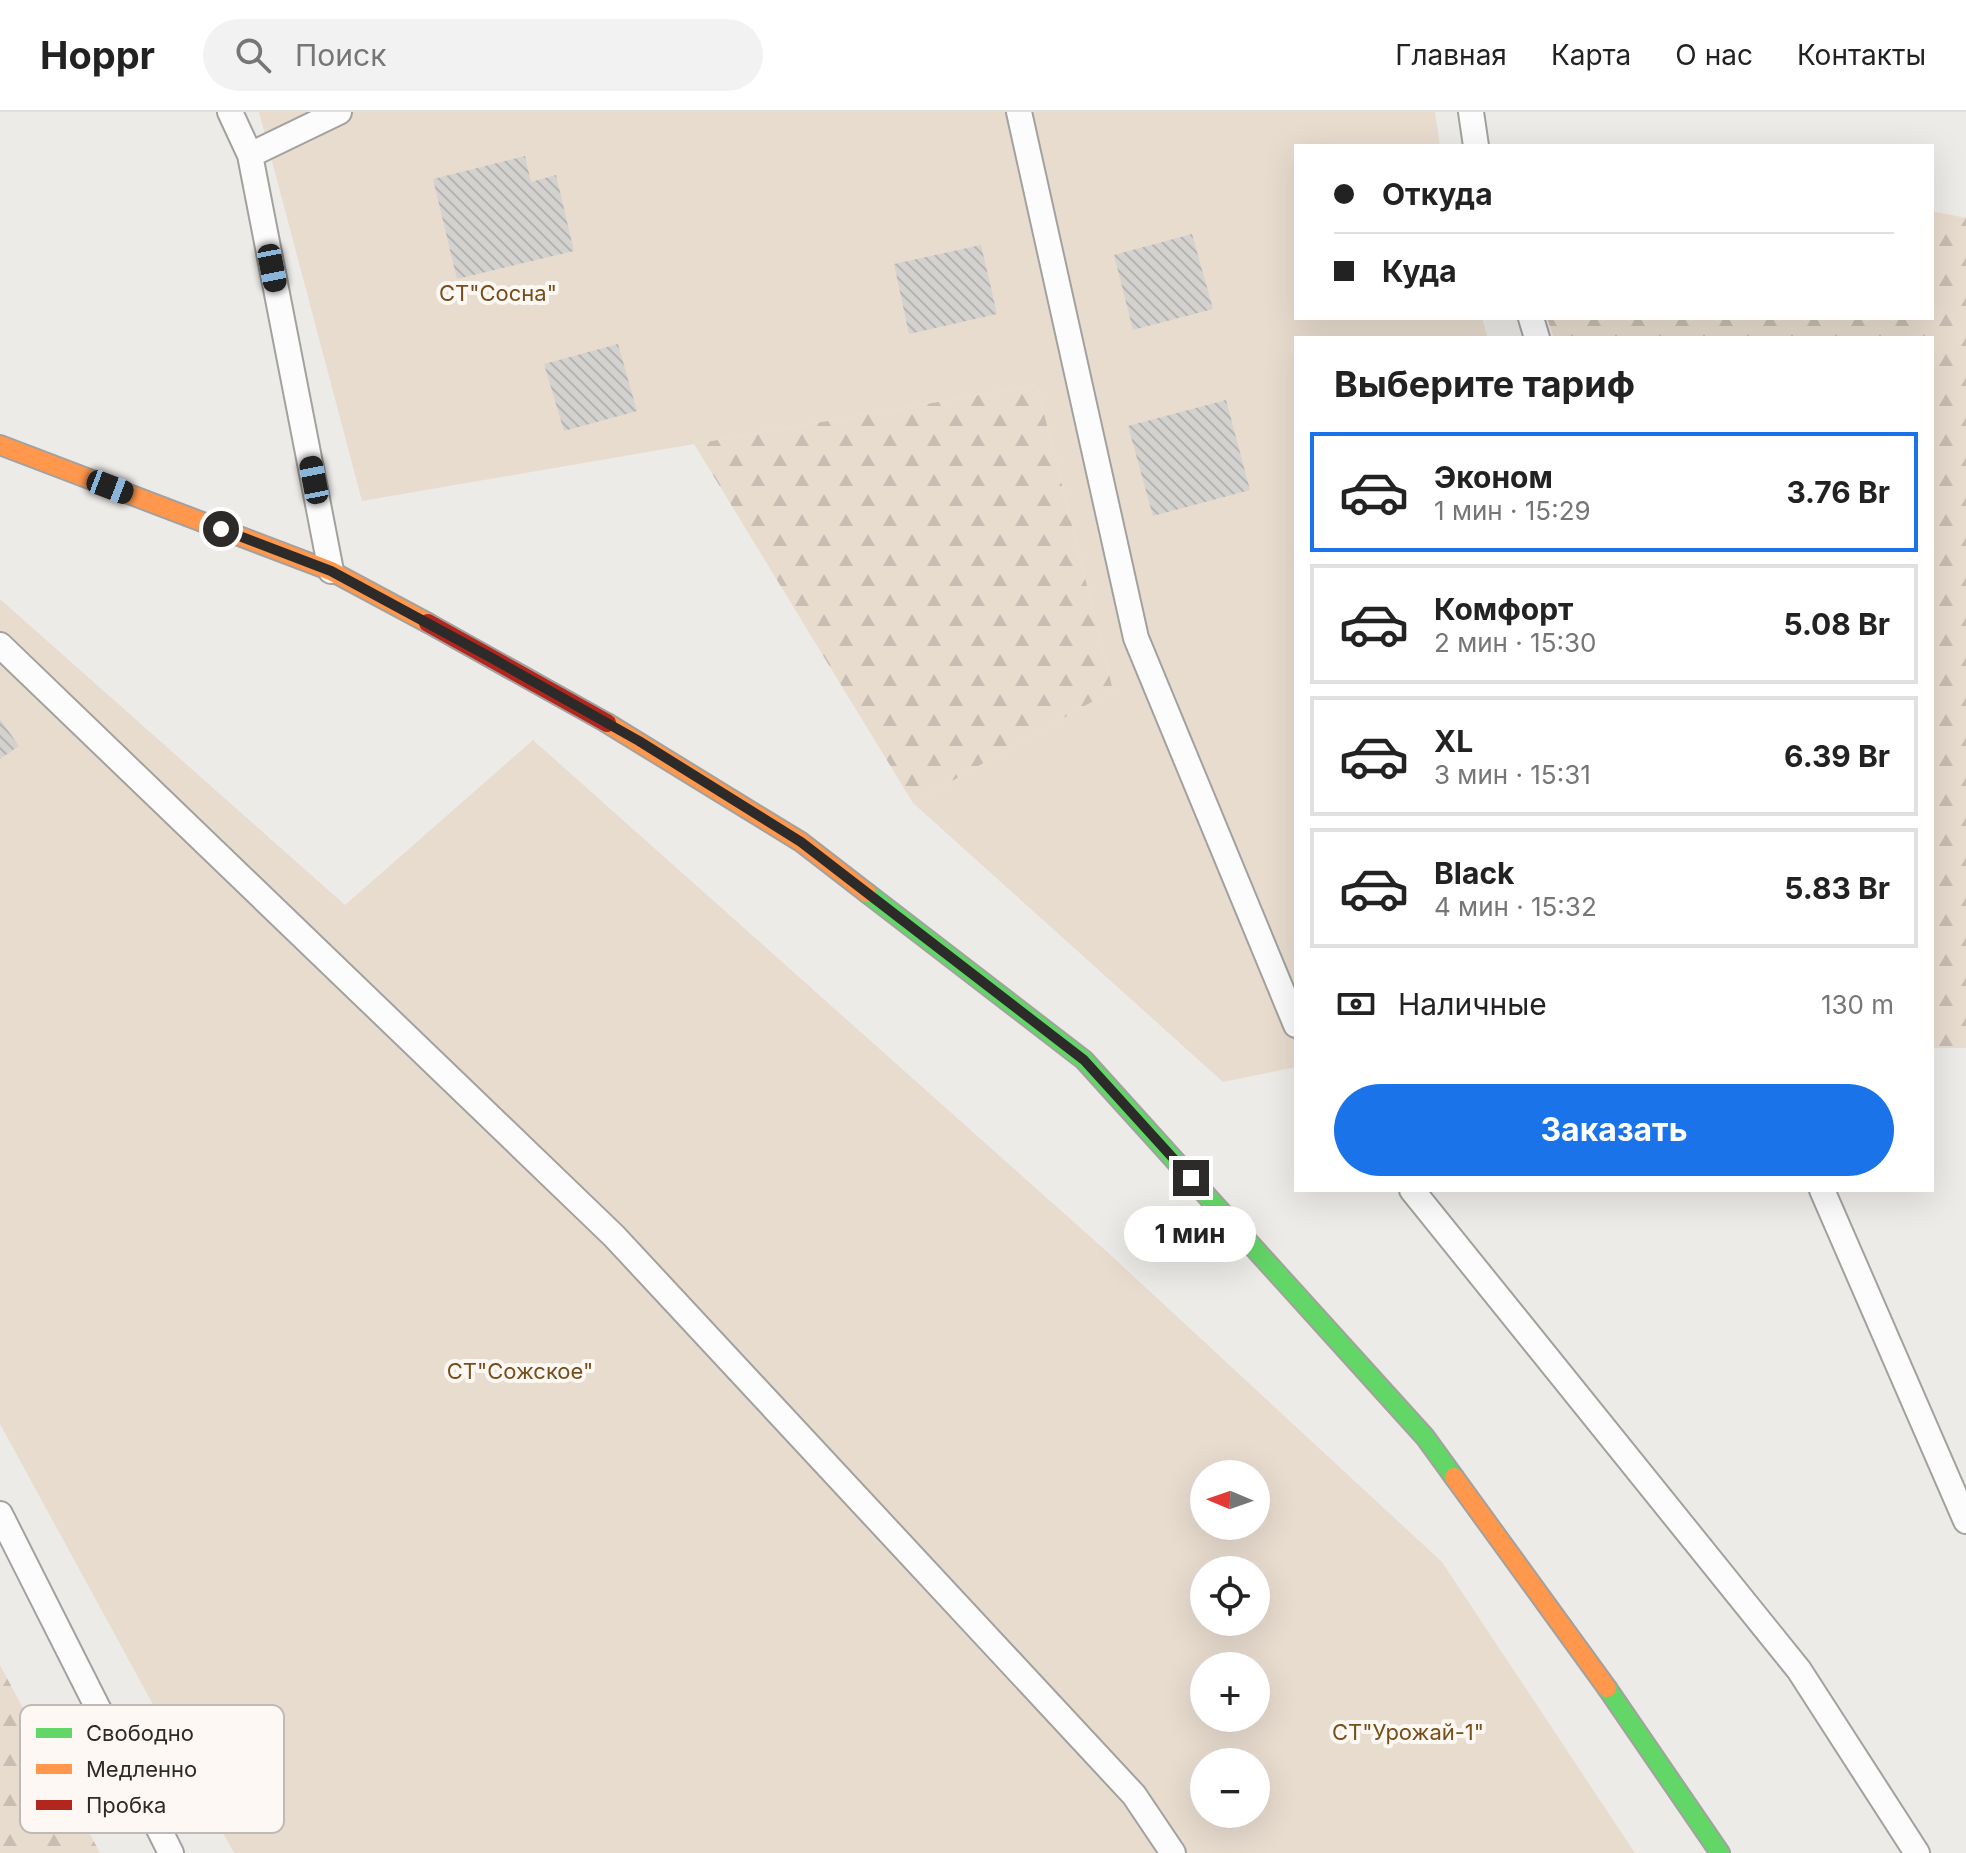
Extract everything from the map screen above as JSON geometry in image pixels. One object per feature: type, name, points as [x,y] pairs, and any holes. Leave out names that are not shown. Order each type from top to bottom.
[{"type":"street","points":[[0,445],[331,571],[625,734],[801,842],[1084,1060],[1425,1437],[1622,1709],[1720,1853]]},
{"type":"lane","points":[[230,112],[250,155],[331,571]]},
{"type":"lane","points":[[250,155],[339,112]]},
{"type":"lane","points":[[1019,112],[1136,638],[1294,1020]]},
{"type":"lane","points":[[1471,112],[1476,144]]},
{"type":"lane","points":[[0,645],[614,1236],[1134,1795],[1173,1853]]},
{"type":"lane","points":[[1414,1192],[1799,1670],[1917,1853]]},
{"type":"lane","points":[[1823,1192],[1966,1521]]},
{"type":"lane","points":[[0,1514],[96,1705]]},
{"type":"lane","points":[[161,1833],[171,1853]]},
{"type":"green space","name":"СТ\"Сосна\"","points":[[259,112],[1435,112],[1440,144],[1294,144],[1294,320],[1483,320],[1487,336],[1294,336],[1294,1067],[1223,1082],[913,803],[1113,690],[1037,385],[362,501]]},
{"type":"green space","points":[[1934,211],[1966,218],[1966,1048],[1934,1048],[1934,336],[1553,336],[1548,320],[1934,320]]},
{"type":"green space","points":[[1037,385],[1113,690],[913,803],[694,444]]},
{"type":"green space","name":"СТ\"Сожское\"","points":[[0,599],[345,905],[533,740],[1103,1248],[1442,1562],[1635,1853],[234,1853],[223,1833],[284,1833],[284,1705],[153,1705],[0,1424]]},
{"type":"green space","points":[[0,1665],[21,1705],[20,1833],[89,1833],[100,1853],[0,1853]]},
{"type":"building","points":[[525,156],[531,182],[556,175],[574,251],[457,279],[433,179]]},
{"type":"building","points":[[1192,234],[1213,309],[1133,330],[1114,255]]},
{"type":"building","points":[[981,245],[997,314],[909,334],[894,264]]},
{"type":"building","points":[[618,344],[637,411],[564,431],[544,364]]},
{"type":"building","points":[[1226,400],[1250,490],[1153,516],[1128,426]]},
{"type":"building","points":[[0,719],[19,746],[0,759]]},
{"type":"traffic: fast","points":[[867,893],[1084,1060],[1425,1437],[1454,1477]]},
{"type":"traffic: fast","points":[[1607,1688],[1720,1853]]},
{"type":"traffic: slow","points":[[0,445],[331,571],[428,623]]},
{"type":"traffic: slow","points":[[607,723],[801,842],[867,893]]},
{"type":"traffic: slow","points":[[1454,1477],[1607,1688]]},
{"type":"traffic: jam","points":[[428,623],[607,723]]},
{"type":"route","points":[[221,529],[331,571],[639,741],[801,842],[1084,1060],[1191,1178]]},
{"type":"park label","name":"СТ\"Урожай-1\"","points":[[1408,1732]]}]
